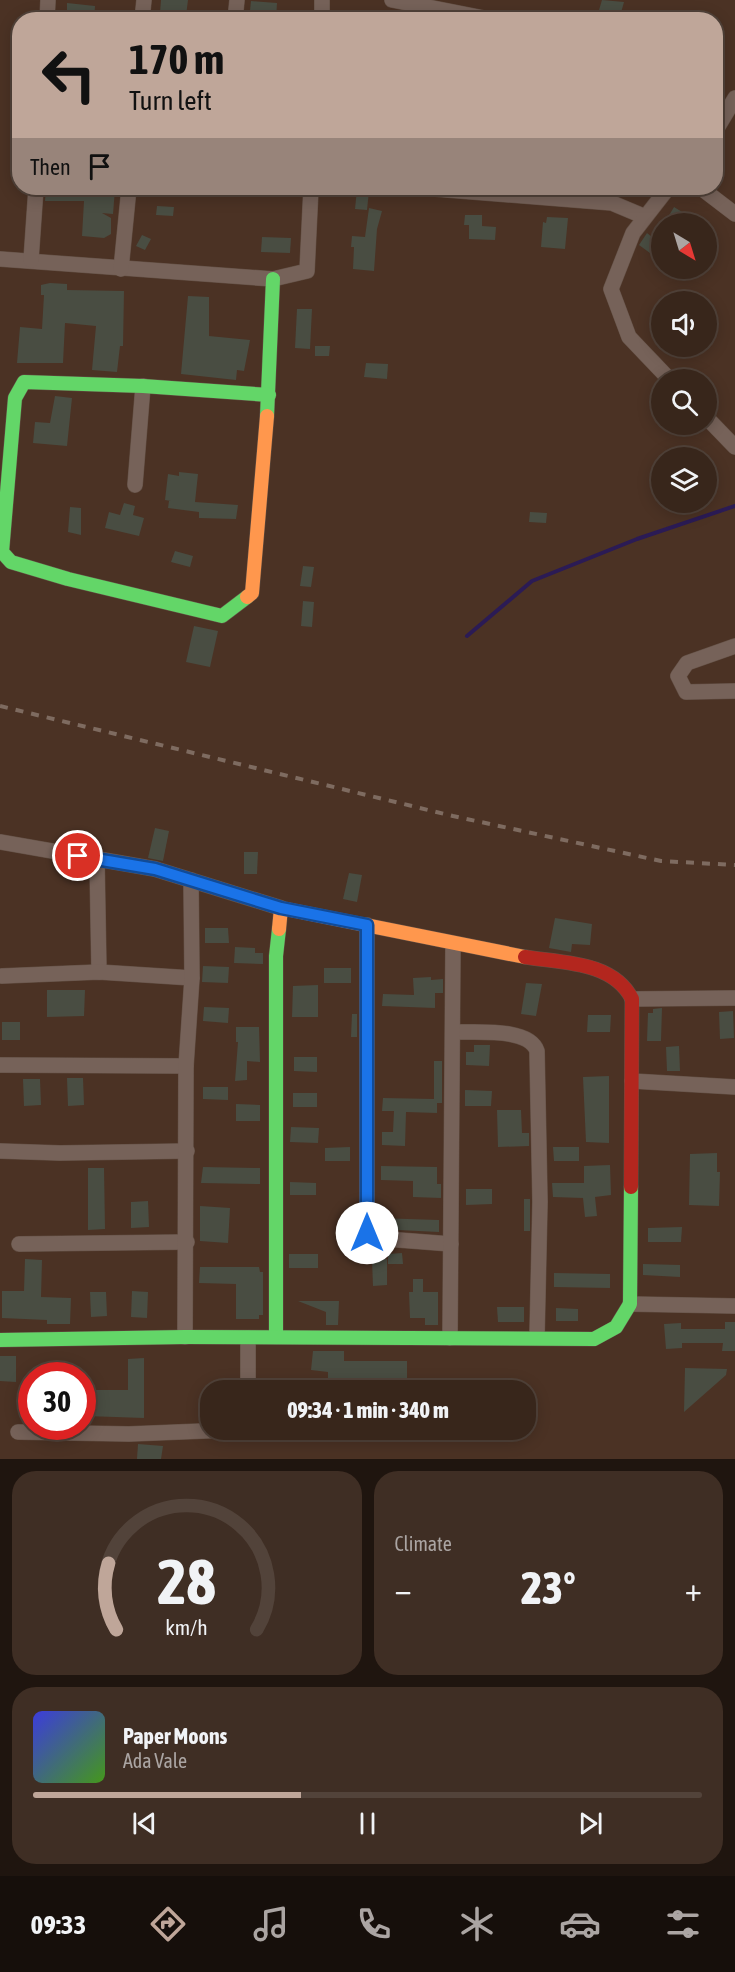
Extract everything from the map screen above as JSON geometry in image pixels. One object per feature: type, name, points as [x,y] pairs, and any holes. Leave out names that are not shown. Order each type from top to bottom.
[{"type":"street","points":[[392,0],[453,12]]},
{"type":"street","points":[[723,118],[735,98]]},
{"type":"street","points":[[31,260],[36,195]]},
{"type":"street","points":[[121,269],[128,195]]},
{"type":"street","points":[[0,259],[273,279],[307,271],[312,195]]},
{"type":"street","points":[[511,195],[612,203],[643,216]]},
{"type":"street","points":[[660,369],[629,337],[611,289],[633,233],[643,216],[662,195]]},
{"type":"street","points":[[710,195],[735,214]]},
{"type":"street","points":[[269,395],[143,386],[24,382],[15,398],[2,552],[11,562],[68,579],[222,616],[252,593],[269,395],[273,279]]},
{"type":"street","points":[[135,485],[143,386]]},
{"type":"street","points":[[717,428],[735,447]]},
{"type":"street","points":[[735,646],[687,663],[678,676],[686,692],[735,691]]},
{"type":"street","points":[[0,842],[155,869],[281,908],[453,944],[600,970],[618,978],[627,988],[632,999],[630,1304],[620,1326],[609,1335],[594,1339],[185,1337],[0,1340]]},
{"type":"street","points":[[97,860],[99,972]]},
{"type":"street","points":[[185,1337],[186,1066],[192,978],[191,880]]},
{"type":"street","points":[[276,1337],[276,956],[281,908]]},
{"type":"street","points":[[367,925],[367,1233],[373,1238],[451,1244]]},
{"type":"street","points":[[450,1338],[453,944]]},
{"type":"street","points":[[2,976],[99,972],[192,978]]},
{"type":"street","points":[[632,999],[735,998]]},
{"type":"street","points":[[453,1032],[522,1035],[532,1042],[537,1051],[540,1202],[537,1337]]},
{"type":"street","points":[[0,1065],[186,1066]]},
{"type":"street","points":[[632,1081],[735,1087]]},
{"type":"street","points":[[0,1151],[60,1153],[187,1151]]},
{"type":"street","points":[[19,1244],[187,1242]]},
{"type":"street","points":[[630,1304],[735,1306]]},
{"type":"street","points":[[248,1338],[248,1380]]},
{"type":"street","points":[[96,1433],[200,1431]]},
{"type":"building","points":[[161,0],[188,0],[186,12],[160,12]]},
{"type":"building","points":[[602,0],[624,2],[621,12],[598,12]]},
{"type":"building","points":[[251,1],[277,3],[276,12],[250,12]]},
{"type":"building","points":[[67,3],[95,6],[95,12],[67,12]]},
{"type":"building","points":[[45,195],[115,195],[113,214],[102,213],[111,218],[111,234],[104,238],[82,236],[84,201],[45,201]]},
{"type":"building","points":[[356,195],[369,195],[367,210],[355,209]]},
{"type":"building","points":[[157,206],[174,207],[173,216],[156,215]]},
{"type":"building","points":[[674,207],[684,213],[670,213]]},
{"type":"building","points":[[369,208],[382,211],[377,229],[374,271],[353,269],[354,247],[351,247],[352,236],[365,237]]},
{"type":"building","points":[[465,215],[482,215],[482,226],[496,227],[495,240],[469,239],[469,225],[464,225]]},
{"type":"building","points":[[547,217],[568,218],[565,249],[541,247],[543,222],[546,223]]},
{"type":"building","points":[[647,233],[651,236],[650,253],[639,245]]},
{"type":"building","points":[[142,235],[151,239],[145,250],[136,246]]},
{"type":"building","points":[[262,237],[291,238],[290,253],[261,252]]},
{"type":"building","points":[[67,284],[67,290],[124,291],[123,346],[120,346],[117,372],[92,370],[96,326],[65,323],[63,363],[17,363],[20,327],[42,329],[44,295],[41,295],[41,285]]},
{"type":"building","points":[[188,296],[209,297],[209,336],[250,340],[244,371],[237,370],[236,380],[181,374]]},
{"type":"building","points":[[297,309],[312,309],[310,349],[295,348]]},
{"type":"building","points":[[315,346],[330,346],[329,356],[315,356]]},
{"type":"building","points":[[366,363],[388,364],[387,379],[364,377]]},
{"type":"building","points":[[55,396],[72,398],[67,446],[33,443],[35,422],[50,423]]},
{"type":"building","points":[[179,472],[198,474],[195,502],[238,505],[236,519],[199,518],[199,512],[168,508],[169,501],[171,501],[165,500],[168,474],[179,476]]},
{"type":"building","points":[[124,503],[135,506],[133,515],[144,518],[139,536],[105,528],[109,512],[120,515]]},
{"type":"building","points":[[70,507],[81,508],[81,535],[68,532]]},
{"type":"building","points":[[530,512],[547,513],[546,523],[529,522]]},
{"type":"building","points":[[175,551],[193,556],[190,567],[171,562]]},
{"type":"building","points":[[303,566],[314,567],[311,587],[300,586]]},
{"type":"building","points":[[303,601],[314,602],[312,627],[301,626]]},
{"type":"building","points":[[194,626],[218,631],[210,667],[186,662]]},
{"type":"building","points":[[155,828],[169,831],[163,861],[148,858]]},
{"type":"building","points":[[244,852],[258,852],[257,874],[244,874]]},
{"type":"building","points":[[349,873],[362,875],[357,902],[343,899]]},
{"type":"building","points":[[555,918],[592,924],[590,945],[572,944],[571,952],[549,948]]},
{"type":"building","points":[[205,928],[228,928],[229,943],[205,943]]},
{"type":"building","points":[[235,947],[255,948],[255,953],[263,953],[263,964],[234,963]]},
{"type":"building","points":[[203,966],[229,967],[228,983],[202,982]]},
{"type":"building","points":[[324,968],[351,968],[351,983],[324,983]]},
{"type":"building","points":[[431,977],[431,980],[443,979],[443,993],[435,993],[435,1008],[382,1006],[383,994],[414,995],[413,978]]},
{"type":"building","points":[[526,983],[542,984],[536,1016],[521,1014]]},
{"type":"building","points":[[318,985],[318,1017],[292,1017],[293,986]]},
{"type":"building","points":[[47,990],[85,990],[84,1016],[47,1017]]},
{"type":"building","points":[[204,1007],[229,1008],[228,1023],[203,1021]]},
{"type":"building","points":[[662,1008],[661,1041],[647,1041],[648,1013],[653,1013],[653,1009]]},
{"type":"building","points":[[733,1011],[734,1038],[720,1039],[719,1012]]},
{"type":"building","points":[[352,1014],[357,1014],[357,1037],[351,1037]]},
{"type":"building","points":[[588,1015],[611,1015],[610,1032],[587,1032]]},
{"type":"building","points":[[2,1022],[20,1022],[20,1040],[2,1040]]},
{"type":"building","points":[[236,1027],[259,1027],[260,1062],[247,1061],[247,1080],[235,1081],[238,1042],[236,1042]]},
{"type":"building","points":[[474,1045],[490,1045],[489,1066],[466,1065],[466,1052],[474,1052]]},
{"type":"building","points":[[679,1046],[680,1071],[667,1071],[666,1047]]},
{"type":"building","points":[[294,1057],[317,1057],[317,1072],[294,1071]]},
{"type":"building","points":[[434,1061],[442,1061],[442,1103],[437,1103],[437,1113],[406,1112],[405,1146],[382,1145],[382,1132],[393,1132],[394,1111],[382,1111],[383,1098],[434,1099]]},
{"type":"building","points":[[609,1076],[609,1143],[586,1142],[583,1077]]},
{"type":"building","points":[[67,1078],[83,1078],[84,1105],[68,1106]]},
{"type":"building","points":[[23,1079],[40,1079],[41,1105],[24,1106]]},
{"type":"building","points":[[203,1087],[228,1087],[228,1100],[203,1099]]},
{"type":"building","points":[[465,1090],[492,1091],[491,1106],[465,1106]]},
{"type":"building","points":[[293,1093],[317,1093],[317,1107],[293,1107]]},
{"type":"building","points":[[236,1104],[260,1105],[260,1121],[236,1121]]},
{"type":"building","points":[[497,1110],[521,1110],[522,1133],[529,1133],[529,1146],[498,1147]]},
{"type":"building","points":[[291,1127],[319,1128],[318,1143],[290,1142]]},
{"type":"building","points":[[350,1147],[350,1161],[325,1161],[325,1148]]},
{"type":"building","points":[[553,1147],[579,1147],[579,1161],[554,1161]]},
{"type":"building","points":[[717,1153],[717,1172],[720,1172],[719,1206],[689,1205],[690,1154]]},
{"type":"building","points":[[610,1165],[611,1195],[595,1197],[597,1216],[585,1217],[583,1198],[553,1197],[552,1183],[584,1183],[584,1166]]},
{"type":"building","points":[[381,1166],[437,1167],[437,1184],[441,1184],[441,1198],[413,1197],[413,1181],[381,1180]]},
{"type":"building","points":[[203,1167],[260,1168],[260,1184],[201,1183]]},
{"type":"building","points":[[88,1168],[104,1168],[105,1229],[88,1230]]},
{"type":"building","points":[[290,1182],[316,1183],[316,1195],[290,1195]]},
{"type":"building","points":[[466,1189],[492,1189],[492,1204],[466,1205]]},
{"type":"building","points":[[524,1199],[530,1199],[530,1231],[524,1231]]},
{"type":"building","points":[[148,1201],[149,1227],[131,1228],[131,1202]]},
{"type":"building","points":[[200,1206],[230,1208],[228,1243],[200,1241]]},
{"type":"building","points":[[377,1218],[439,1220],[439,1232],[377,1229]]},
{"type":"building","points":[[682,1227],[681,1242],[648,1242],[648,1228]]},
{"type":"building","points":[[402,1253],[403,1264],[388,1264],[388,1254]]},
{"type":"building","points":[[289,1254],[318,1254],[318,1268],[289,1268]]},
{"type":"building","points":[[25,1259],[42,1260],[41,1297],[71,1298],[70,1324],[47,1324],[47,1320],[2,1318],[2,1291],[24,1291]]},
{"type":"building","points":[[387,1259],[387,1285],[373,1286],[372,1260]]},
{"type":"building","points":[[643,1264],[680,1265],[680,1277],[643,1275]]},
{"type":"building","points":[[200,1267],[259,1267],[260,1272],[263,1272],[263,1315],[259,1315],[259,1319],[236,1319],[236,1284],[199,1283]]},
{"type":"building","points":[[554,1273],[610,1274],[610,1288],[554,1287]]},
{"type":"building","points":[[413,1279],[423,1279],[423,1292],[438,1292],[438,1325],[425,1325],[425,1318],[410,1318],[409,1292],[413,1292]]},
{"type":"building","points":[[132,1291],[148,1292],[147,1318],[131,1317]]},
{"type":"building","points":[[90,1292],[106,1292],[107,1316],[91,1317]]},
{"type":"building","points":[[298,1301],[339,1301],[338,1325],[326,1325],[326,1312]]},
{"type":"building","points":[[497,1307],[524,1307],[524,1322],[498,1322]]},
{"type":"building","points":[[556,1308],[578,1309],[578,1321],[556,1321]]},
{"type":"building","points":[[725,1322],[735,1322],[735,1351],[722,1351],[723,1343],[682,1343],[682,1348],[666,1349],[664,1324],[681,1323],[681,1329],[725,1329]]},
{"type":"building","points":[[313,1351],[344,1351],[344,1361],[407,1361],[407,1380],[328,1380],[328,1372],[311,1370]]},
{"type":"building","points":[[0,1356],[16,1356],[16,1382],[0,1381]]},
{"type":"building","points":[[144,1358],[144,1418],[96,1416],[96,1390],[128,1390],[128,1359]]},
{"type":"building","points":[[685,1368],[727,1369],[726,1375],[684,1412]]},
{"type":"building","points":[[138,1444],[163,1446],[161,1459],[137,1459]]},
{"type":"waterway","points":[[467,636],[532,581],[637,539],[735,506]]},
{"type":"railway","points":[[0,706],[453,816],[661,861],[735,865]]},
{"type":"traffic: fast","points":[[267,416],[273,279]]},
{"type":"traffic: fast","points":[[247,597],[222,616],[68,579],[11,562],[2,552],[15,398],[24,382],[143,386],[269,395]]},
{"type":"traffic: fast","points":[[276,1337],[276,956],[279,929]]},
{"type":"traffic: fast","points":[[0,1340],[185,1337],[594,1339],[616,1327],[630,1304],[631,1187]]},
{"type":"traffic: slow","points":[[247,597],[252,593],[267,416]]},
{"type":"traffic: slow","points":[[279,929],[281,908],[525,957]]},
{"type":"traffic: jam","points":[[525,957],[570,963],[599,971],[612,977],[632,999],[631,1187]]},
{"type":"route","points":[[78,856],[155,869],[281,908],[367,925],[367,1233]]}]
